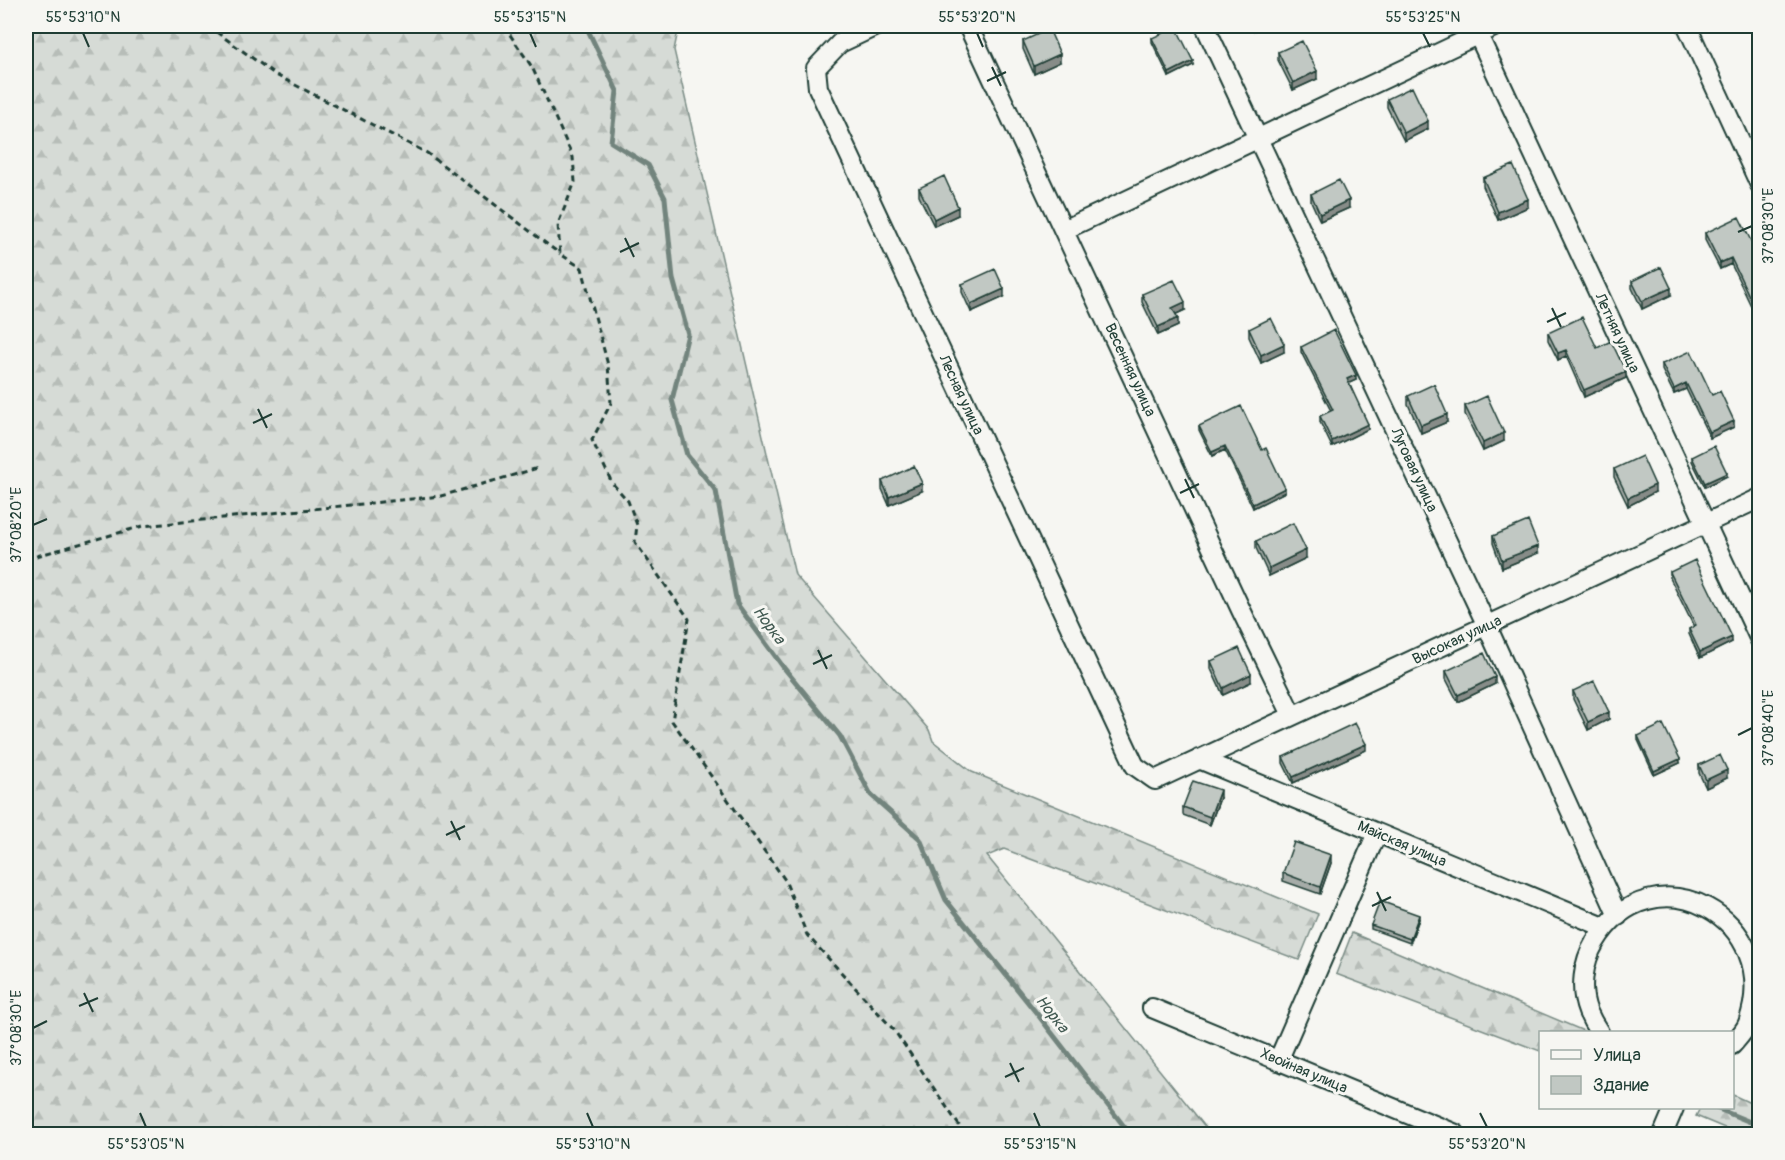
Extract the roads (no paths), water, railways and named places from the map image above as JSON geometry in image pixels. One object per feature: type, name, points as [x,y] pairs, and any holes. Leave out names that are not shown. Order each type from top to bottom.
[{"type":"street","name":"Лесная улица","points":[[876,26],[840,43],[816,68],[818,88],[1135,766],[1155,780]]},
{"type":"street","name":"Весенняя улица","points":[[968,26],[1292,715]]},
{"type":"street","name":"Луговая улица","points":[[1205,26],[1487,626],[1611,922]]},
{"type":"street","points":[[1064,230],[1258,138],[1476,30],[1496,26]]},
{"type":"street","points":[[1687,26],[1760,185]]},
{"type":"street","name":"Летняя улица","points":[[1476,30],[1760,640]]},
{"type":"street","name":"Высокая улица","points":[[1155,780],[1760,498]]},
{"type":"street","name":"Майская улица","points":[[1199,759],[1377,833],[1611,922]]},
{"type":"street","points":[[1278,1061],[1377,833]]},
{"type":"street","points":[[1598,1031],[1587,1011],[1583,981],[1589,953],[1611,922],[1626,909],[1654,898],[1682,897],[1708,906],[1731,922],[1748,944],[1758,970],[1756,1012],[1734,1042]]},
{"type":"street","name":"Хвойная улица","points":[[1152,1008],[1456,1134]]},
{"type":"street","points":[[1663,1134],[1673,1109]]},
{"type":"waterway","name":"Норка","points":[[586,26],[617,91],[611,142],[648,165],[665,198],[673,279],[688,334],[672,400],[687,455],[716,491],[737,604],[784,668],[840,736],[871,795],[920,839],[946,900],[1130,1134]]},
{"type":"waterway","points":[[1718,1109],[1760,1126]]}]
